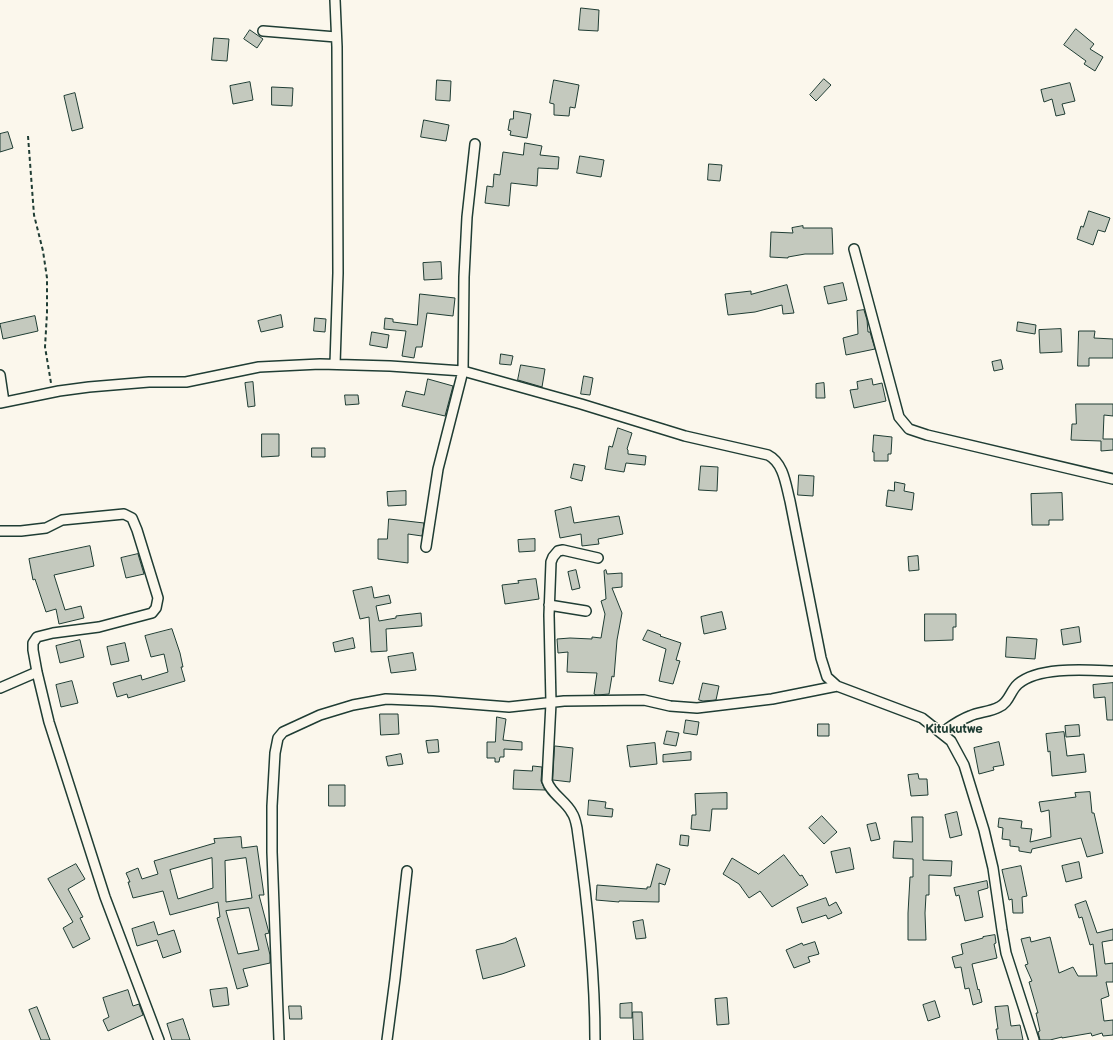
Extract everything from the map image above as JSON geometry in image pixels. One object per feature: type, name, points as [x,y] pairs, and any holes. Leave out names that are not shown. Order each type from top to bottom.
[{"type":"street","points":[[335,0],[338,273],[335,364]]},
{"type":"street","points":[[263,31],[336,37]]},
{"type":"street","points":[[426,547],[438,469],[463,371],[464,269],[474,144]]},
{"type":"street","points":[[854,249],[899,417],[909,429],[927,435],[1113,479]]},
{"type":"street","points":[[0,376],[2,403],[52,392],[89,387],[134,383],[186,382],[259,367],[335,364],[463,371],[581,404],[685,436],[768,455],[774,458],[784,476],[821,658],[827,676],[837,686],[922,718],[951,741],[964,765],[984,830],[993,868],[1006,953],[1034,1040]]},
{"type":"street","points":[[0,531],[22,531],[46,528],[62,520],[124,514],[132,518],[137,530],[158,598],[156,608],[152,613],[99,627],[53,633],[37,637],[33,643],[37,672],[49,722],[103,890],[159,1040]]},
{"type":"street","points":[[595,1040],[595,1010],[589,921],[578,828],[572,814],[551,789],[547,781],[550,704],[549,605],[551,562],[558,551],[563,550],[598,558]]},
{"type":"street","points":[[549,605],[586,611]]},
{"type":"street","points":[[941,733],[969,716],[1000,707],[1007,702],[1018,684],[1039,675],[1064,670],[1113,671]]},
{"type":"street","points":[[0,688],[37,672]]},
{"type":"street","points":[[279,1040],[272,852],[272,806],[275,753],[278,738],[283,732],[320,714],[353,705],[386,699],[509,707],[550,704],[564,701],[644,700],[670,706],[696,708],[772,699],[837,686]]},
{"type":"street","points":[[386,1040],[395,979],[407,871]]},
{"type":"path","points":[[28,136],[34,215],[43,251],[47,278],[45,347],[52,392]]},
{"type":"building","points":[[581,8],[599,10],[598,31],[579,30]]},
{"type":"building","points":[[1076,29],[1094,44],[1090,49],[1103,57],[1095,71],[1084,64],[1086,61],[1064,45]]},
{"type":"building","points":[[250,30],[263,39],[257,48],[244,39]]},
{"type":"building","points":[[214,38],[229,39],[227,61],[212,60]]},
{"type":"building","points":[[824,79],[831,85],[816,101],[810,95]]},
{"type":"building","points":[[437,80],[451,81],[450,101],[436,100]]},
{"type":"building","points":[[554,80],[579,85],[575,108],[570,107],[569,116],[554,115],[554,104],[550,103]]},
{"type":"building","points":[[250,82],[253,100],[233,104],[230,86]]},
{"type":"building","points":[[1070,83],[1075,101],[1062,104],[1065,114],[1056,116],[1052,99],[1044,102],[1041,90]]},
{"type":"building","points":[[272,87],[293,88],[292,106],[272,105]]},
{"type":"building","points":[[75,93],[83,128],[72,131],[64,96]]},
{"type":"building","points":[[514,111],[531,114],[527,138],[510,135],[511,131],[508,130],[510,119],[513,119]]},
{"type":"building","points":[[424,120],[449,125],[446,141],[421,137]]},
{"type":"building","points":[[8,132],[13,148],[0,152],[0,134]]},
{"type":"building","points":[[525,143],[542,146],[540,155],[559,157],[558,169],[538,168],[537,186],[511,183],[509,206],[485,203],[487,186],[493,187],[494,174],[500,175],[503,152],[523,155]]},
{"type":"building","points":[[580,156],[604,160],[601,177],[577,173]]},
{"type":"building","points":[[709,164],[722,165],[720,181],[708,180]]},
{"type":"building","points":[[1089,211],[1110,218],[1105,232],[1098,230],[1093,245],[1077,239],[1081,226],[1083,227]]},
{"type":"building","points":[[803,226],[803,228],[832,228],[833,254],[805,254],[788,258],[770,257],[771,232],[793,233],[792,228]]},
{"type":"building","points":[[441,262],[442,279],[424,280],[423,263]]},
{"type":"building","points":[[843,283],[847,300],[828,304],[824,287]]},
{"type":"building","points":[[787,285],[794,313],[783,314],[782,305],[755,312],[728,315],[725,294],[751,291],[751,294]]},
{"type":"building","points":[[420,294],[455,298],[453,316],[427,313],[422,347],[416,347],[414,358],[402,356],[406,331],[384,329],[385,318],[393,319],[393,322],[417,325]]},
{"type":"building","points":[[864,310],[868,332],[870,332],[875,349],[846,355],[843,338],[858,334],[857,311]]},
{"type":"building","points":[[281,315],[283,327],[261,332],[258,321]]},
{"type":"building","points":[[35,316],[38,331],[3,339],[0,324]]},
{"type":"building","points":[[315,318],[326,319],[325,332],[314,331]]},
{"type":"building","points":[[1018,322],[1036,325],[1035,334],[1017,331]]},
{"type":"building","points":[[1061,329],[1062,352],[1040,353],[1039,330]]},
{"type":"building","points":[[1079,331],[1095,331],[1094,338],[1113,339],[1113,358],[1089,358],[1089,366],[1078,366]]},
{"type":"building","points":[[372,332],[389,335],[387,348],[370,345]]},
{"type":"building","points":[[501,354],[513,356],[511,365],[500,364]]},
{"type":"building","points":[[1001,360],[1003,369],[994,371],[992,362]]},
{"type":"building","points":[[521,365],[545,369],[542,387],[518,380]]},
{"type":"building","points":[[584,376],[593,378],[590,395],[581,394]]},
{"type":"building","points":[[428,379],[453,386],[445,416],[402,406],[406,391],[424,395]]},
{"type":"building","points":[[872,379],[873,385],[882,383],[886,401],[854,408],[850,390],[858,389],[857,382]]},
{"type":"building","points":[[253,382],[255,406],[248,407],[245,383]]},
{"type":"building","points":[[824,383],[825,398],[816,398],[816,384]]},
{"type":"building","points":[[345,395],[358,395],[359,404],[346,405]]},
{"type":"building","points":[[1076,404],[1113,404],[1113,416],[1104,415],[1103,439],[1113,439],[1113,450],[1101,451],[1101,441],[1071,440],[1072,424],[1076,424]]},
{"type":"building","points":[[618,428],[632,433],[627,449],[628,454],[646,456],[645,465],[626,463],[624,472],[605,469],[609,446],[612,447]]},
{"type":"building","points":[[262,434],[279,434],[279,456],[262,457]]},
{"type":"building","points":[[874,435],[892,437],[891,454],[888,454],[888,461],[874,461]]},
{"type":"building","points":[[312,448],[325,448],[325,457],[312,457]]},
{"type":"building","points":[[574,464],[585,466],[582,481],[571,478]]},
{"type":"building","points":[[701,466],[718,467],[717,491],[699,490]]},
{"type":"building","points":[[799,475],[814,476],[813,496],[798,495]]},
{"type":"building","points":[[895,482],[905,484],[904,491],[914,493],[912,510],[886,506],[888,490],[894,491]]},
{"type":"building","points":[[406,491],[406,505],[388,506],[387,492]]},
{"type":"building","points":[[1062,493],[1063,520],[1049,520],[1049,525],[1032,525],[1031,494]]},
{"type":"building","points":[[571,507],[574,523],[619,516],[623,534],[598,539],[599,544],[582,546],[581,534],[560,538],[555,511]]},
{"type":"building","points":[[389,519],[424,523],[422,536],[408,534],[408,563],[378,559],[378,539],[387,539]]},
{"type":"building","points":[[535,539],[535,551],[519,552],[518,540]]},
{"type":"building","points":[[90,546],[94,566],[54,575],[65,610],[81,606],[84,618],[59,624],[56,609],[46,612],[35,579],[33,580],[29,559]]},
{"type":"building","points":[[138,554],[144,574],[126,578],[121,558]]},
{"type":"building","points":[[918,556],[919,570],[909,571],[908,557]]},
{"type":"building","points":[[576,570],[580,588],[572,590],[568,572]]},
{"type":"building","points":[[606,570],[607,574],[622,573],[622,587],[612,588],[622,613],[617,640],[614,677],[612,676],[609,694],[597,695],[594,694],[597,673],[567,672],[568,652],[558,653],[557,639],[592,639],[592,637],[601,638],[605,614],[601,601],[606,599],[604,571]]},
{"type":"building","points":[[536,579],[539,599],[505,604],[502,585]]},
{"type":"building","points":[[372,587],[374,598],[389,595],[391,603],[376,606],[379,621],[396,618],[396,616],[421,613],[422,626],[386,629],[387,651],[371,652],[369,617],[360,619],[353,591]]},
{"type":"building","points":[[722,612],[726,629],[704,634],[701,617]]},
{"type":"building","points":[[925,614],[956,614],[956,627],[953,627],[953,640],[925,641]]},
{"type":"building","points":[[1079,627],[1081,642],[1063,645],[1061,630]]},
{"type":"building","points":[[172,629],[180,653],[183,667],[181,667],[185,681],[128,698],[127,694],[117,697],[113,683],[141,675],[142,680],[168,672],[164,654],[151,657],[145,636]]},
{"type":"building","points":[[648,630],[681,643],[676,660],[680,661],[673,684],[659,681],[666,649],[643,640]]},
{"type":"building","points":[[1007,637],[1037,639],[1035,659],[1006,657]]},
{"type":"building","points":[[353,638],[355,648],[335,652],[333,643]]},
{"type":"building","points":[[80,640],[84,657],[60,663],[56,646]]},
{"type":"building","points":[[125,643],[129,661],[111,665],[107,647]]},
{"type":"building","points":[[413,653],[416,670],[391,673],[388,657]]},
{"type":"building","points":[[72,681],[78,703],[61,707],[56,685]]},
{"type":"building","points":[[703,683],[719,686],[716,700],[699,700]]},
{"type":"building","points":[[1113,683],[1113,720],[1107,720],[1105,697],[1094,698],[1093,685]]},
{"type":"building","points":[[380,714],[398,714],[399,734],[381,735]]},
{"type":"building","points":[[497,717],[506,719],[503,740],[522,742],[522,750],[504,749],[504,757],[500,757],[499,762],[495,762],[495,758],[487,758],[487,742],[495,742]]},
{"type":"building","points":[[686,720],[699,722],[697,735],[684,733]]},
{"type":"building","points":[[818,724],[829,724],[829,736],[818,736]]},
{"type":"building","points":[[1079,725],[1080,736],[1066,737],[1065,726]]},
{"type":"building","points":[[667,731],[679,733],[676,746],[664,744]]},
{"type":"building","points":[[1064,732],[1067,756],[1084,754],[1086,772],[1052,776],[1050,751],[1048,752],[1046,734]]},
{"type":"building","points":[[438,740],[439,752],[428,753],[426,741]]},
{"type":"building","points":[[999,742],[1004,765],[993,767],[994,770],[979,774],[974,748]]},
{"type":"building","points":[[655,743],[657,764],[630,767],[627,746]]},
{"type":"building","points":[[555,746],[573,748],[570,782],[553,780]]},
{"type":"building","points":[[691,752],[691,760],[663,762],[663,755]]},
{"type":"building","points":[[401,754],[403,764],[388,766],[386,757]]},
{"type":"building","points":[[533,766],[542,767],[541,781],[545,790],[513,789],[514,770],[532,771]]},
{"type":"building","points":[[918,774],[919,779],[927,779],[928,795],[911,796],[908,775]]},
{"type":"building","points":[[329,785],[345,785],[345,806],[329,806]]},
{"type":"building","points":[[1090,792],[1092,813],[1094,813],[1103,853],[1087,857],[1081,838],[1032,849],[1031,853],[1019,851],[1019,847],[1010,846],[1010,840],[1002,839],[1003,828],[998,827],[999,818],[1022,821],[1021,828],[1032,829],[1030,842],[1051,837],[1049,810],[1041,812],[1039,802],[1076,797],[1075,793]]},
{"type":"building","points":[[727,793],[727,809],[712,809],[710,831],[691,829],[692,815],[696,815],[695,794]]},
{"type":"building","points":[[589,800],[606,802],[605,808],[613,809],[612,817],[588,815]]},
{"type":"building","points":[[957,812],[962,835],[950,838],[945,815]]},
{"type":"building","points":[[822,816],[837,832],[824,844],[809,828]]},
{"type":"building","points":[[912,817],[923,817],[923,860],[952,861],[951,876],[929,875],[929,895],[926,895],[925,913],[926,940],[908,940],[910,877],[913,877],[913,859],[893,858],[894,841],[912,842]]},
{"type":"building","points":[[876,823],[880,839],[871,841],[867,825]]},
{"type":"building","points":[[681,835],[689,836],[688,846],[680,845]]},
{"type":"building","points":[[241,837],[242,848],[257,846],[264,895],[259,895],[269,933],[265,934],[270,955],[270,963],[243,969],[248,986],[237,989],[217,918],[220,917],[218,902],[170,915],[163,891],[133,898],[128,882],[130,882],[126,873],[138,868],[142,879],[158,874],[154,861],[215,843],[214,839]],"holes":[[[212,858],[213,888],[178,899],[170,870]],[[246,858],[252,898],[226,902],[225,861]],[[249,908],[259,950],[238,954],[226,911]]]},
{"type":"building","points":[[850,848],[854,869],[836,873],[831,852]]},
{"type":"building","points":[[784,855],[800,876],[802,875],[808,885],[772,907],[760,891],[749,898],[739,884],[723,874],[732,858],[758,874]]},
{"type":"building","points":[[1079,862],[1082,878],[1066,882],[1062,866]]},
{"type":"building","points":[[76,864],[85,879],[68,889],[83,917],[80,918],[90,939],[73,948],[63,928],[73,922],[48,879]]},
{"type":"building","points":[[657,864],[670,869],[665,885],[659,883],[659,902],[619,902],[596,900],[597,885],[647,889],[647,887],[650,887]]},
{"type":"building","points":[[1021,866],[1027,896],[1022,897],[1023,913],[1013,913],[1012,899],[1009,900],[1002,870]]},
{"type":"building","points":[[987,881],[988,888],[978,891],[983,917],[965,921],[959,895],[956,896],[954,888]]},
{"type":"building","points":[[826,898],[829,906],[836,902],[842,913],[828,919],[826,915],[802,923],[797,908]]},
{"type":"building","points":[[1086,901],[1097,933],[1113,929],[1113,940],[1102,942],[1105,964],[1113,963],[1113,982],[1106,982],[1109,996],[1101,999],[1104,1021],[1113,1020],[1113,1035],[1103,1036],[1102,1033],[1092,1036],[1091,1033],[1050,1040],[1040,1040],[1038,1032],[1040,1031],[1036,1013],[1038,1013],[1029,982],[1032,981],[1025,965],[1028,964],[1021,939],[1030,937],[1031,942],[1050,937],[1059,973],[1073,967],[1078,976],[1097,976],[1093,944],[1090,945],[1082,917],[1079,918],[1075,905]]},
{"type":"building","points":[[643,920],[646,938],[636,939],[633,922]]},
{"type":"building","points":[[154,922],[158,935],[174,930],[181,952],[163,958],[157,940],[137,946],[132,929]]},
{"type":"building","points":[[995,935],[996,943],[994,944],[997,958],[972,964],[982,1002],[973,1005],[969,988],[965,989],[961,967],[955,968],[952,957],[963,954],[961,944]]},
{"type":"building","points":[[516,938],[525,966],[483,979],[476,950],[504,943]]},
{"type":"building","points":[[815,942],[819,954],[808,957],[810,962],[794,968],[786,950],[802,943],[803,945]]},
{"type":"building","points":[[227,988],[229,1005],[213,1007],[210,990]]},
{"type":"building","points":[[128,990],[133,1006],[139,1004],[143,1015],[108,1031],[103,1020],[109,1017],[103,998]]},
{"type":"building","points":[[727,998],[729,1024],[717,1025],[715,999]]},
{"type":"building","points":[[935,1001],[940,1017],[928,1021],[923,1005]]},
{"type":"building","points":[[632,1003],[632,1018],[620,1018],[620,1004]]},
{"type":"building","points":[[289,1006],[301,1006],[302,1019],[290,1019]]},
{"type":"building","points":[[1008,1006],[1011,1026],[1020,1025],[1023,1040],[998,1040],[995,1007]]},
{"type":"building","points":[[37,1007],[50,1040],[41,1040],[29,1010]]},
{"type":"building","points":[[633,1012],[642,1012],[643,1040],[634,1040]]},
{"type":"building","points":[[183,1019],[190,1040],[172,1040],[167,1024]]},
{"type":"district","name":"Kitukutwe","points":[[954,730]]}]
